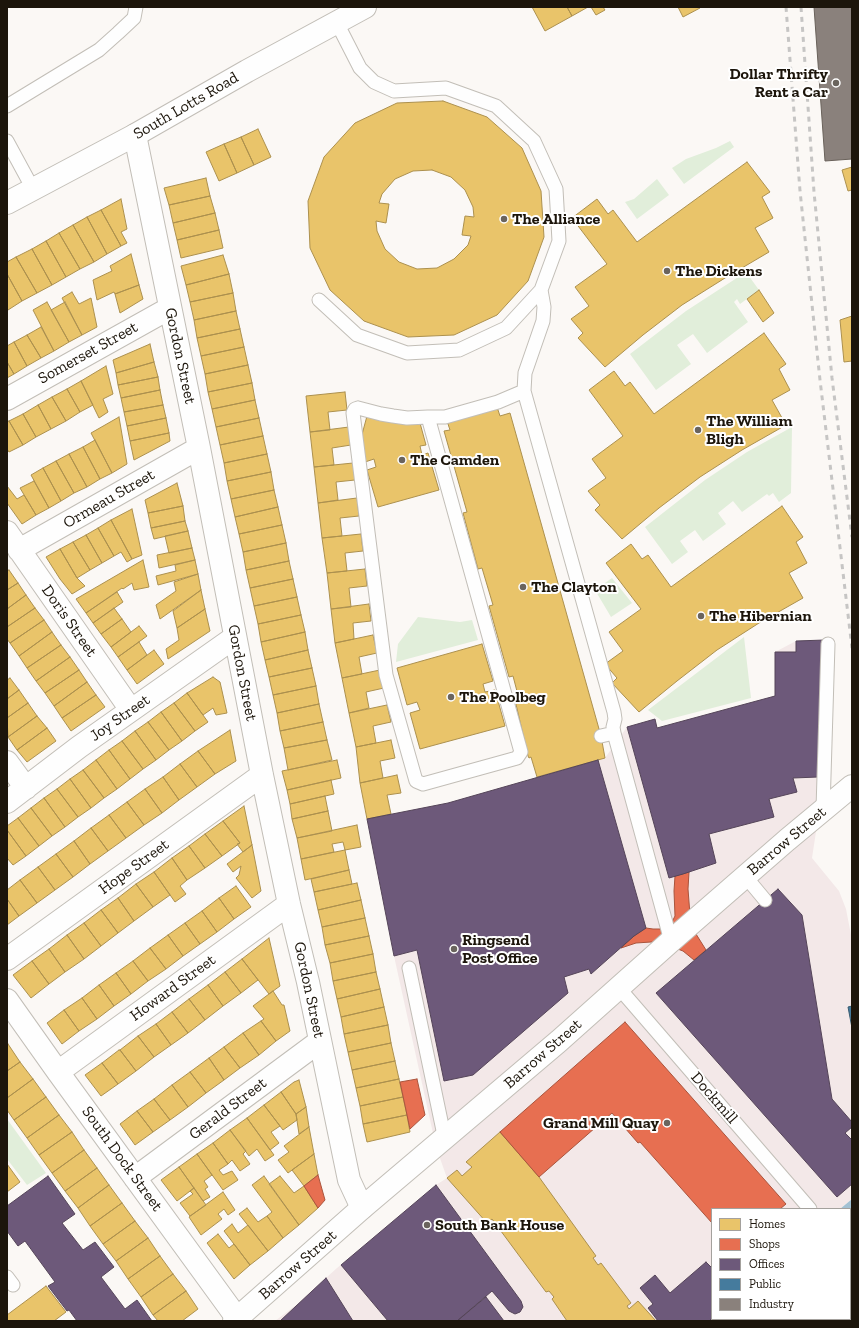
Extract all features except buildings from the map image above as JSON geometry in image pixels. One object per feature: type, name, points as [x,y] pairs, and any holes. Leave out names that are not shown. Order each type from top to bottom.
[{"type":"street","name":"South Lotts Road","points":[[7,204],[135,135],[247,71],[365,7]]},
{"type":"street","name":"Gordon Street","points":[[135,135],[162,263],[262,775],[289,904],[308,982],[349,1180],[362,1208]]},
{"type":"street","name":"Somerset Street","points":[[7,399],[170,308]]},
{"type":"street","name":"Ormeau Street","points":[[20,550],[199,448]]},
{"type":"street","name":"Doris Street","points":[[7,532],[131,710]]},
{"type":"street","name":"Joy Street","points":[[7,802],[79,747],[235,637]]},
{"type":"street","points":[[7,762],[26,788]]},
{"type":"street","name":"Hope Street","points":[[7,959],[262,775]]},
{"type":"street","name":"Barrow Street","points":[[235,1320],[362,1208],[445,1140],[559,1041],[745,876],[852,786]]},
{"type":"street","name":"Howard Street","points":[[58,1072],[289,904]]},
{"type":"street","name":"South Dock Street","points":[[7,1000],[136,1178],[235,1320]]},
{"type":"street","name":"Gerald Street","points":[[136,1178],[320,1041]]},
{"type":"lane","points":[[7,106],[98,50],[134,18],[136,7]]},
{"type":"lane","points":[[319,300],[358,335],[407,353],[459,350],[506,328],[541,290],[559,241],[556,189],[534,141],[496,106],[446,88],[394,90],[374,82],[360,68],[337,22]]},
{"type":"lane","points":[[7,141],[33,189]]},
{"type":"lane","points":[[541,290],[544,307],[543,321],[525,373],[524,391],[614,712],[614,733],[671,941]]},
{"type":"lane","points":[[428,417],[522,757],[423,784],[416,781],[386,675],[353,413],[355,409],[358,408],[407,418],[428,417],[445,417],[498,402],[524,391]]},
{"type":"lane","points":[[823,809],[828,644]]},
{"type":"lane","points":[[601,736],[614,733]]},
{"type":"lane","points":[[745,876],[765,900]]},
{"type":"lane","points":[[409,968],[445,1140]]},
{"type":"lane","name":"Dockmill","points":[[619,988],[809,1208]]},
{"type":"shaded area","points":[[825,640],[823,786],[812,858],[839,891],[846,909],[852,940],[852,1199],[841,1208],[711,1208],[712,1320],[710,1321],[275,1321],[296,1305],[337,1268],[436,1185],[447,1178],[436,1147],[394,956],[367,819],[448,803],[605,758],[627,727],[655,719],[658,728],[775,696],[775,652],[796,641]]},
{"type":"green space","points":[[730,141],[734,147],[684,184],[672,168],[686,159]]},
{"type":"green space","points":[[657,179],[669,195],[637,219],[625,202],[634,199]]},
{"type":"green space","points":[[746,272],[759,290],[740,304],[737,299],[734,302],[748,322],[707,353],[693,334],[677,345],[691,364],[656,390],[630,354],[686,311]]},
{"type":"green space","points":[[792,427],[791,493],[779,502],[773,493],[769,496],[767,494],[742,512],[733,501],[718,513],[726,524],[703,541],[695,530],[680,541],[688,552],[672,564],[645,527],[705,480],[747,452]]},
{"type":"green space","points":[[612,578],[632,603],[611,617],[595,590]]},
{"type":"green space","points":[[418,617],[460,622],[472,620],[478,640],[396,662],[398,644]]},
{"type":"green space","points":[[744,637],[751,698],[662,721],[648,710]]},
{"type":"green space","points":[[7,1119],[46,1173],[27,1185],[7,1159]]},
{"type":"water","points":[[852,1199],[852,1321],[710,1321],[851,1320],[851,1208],[841,1208]]},
{"type":"railway","points":[[786,7],[800,191],[820,380],[852,648]]},
{"type":"railway","points":[[801,7],[814,192],[832,378],[852,537]]},
{"type":"place","name":"Dollar Thrifty Rent a Car","points":[[836,83]]},
{"type":"place","name":"The Alliance","points":[[504,219]]},
{"type":"place","name":"The Dickens","points":[[667,271]]},
{"type":"place","name":"The William Bligh","points":[[698,430]]},
{"type":"place","name":"The Camden","points":[[402,460]]},
{"type":"place","name":"The Clayton","points":[[523,587]]},
{"type":"place","name":"The Hibernian","points":[[701,616]]},
{"type":"place","name":"The Poolbeg","points":[[451,697]]},
{"type":"place","name":"Ringsend Post Office","points":[[454,949]]},
{"type":"place","name":"Grand Mill Quay","points":[[667,1123]]},
{"type":"place","name":"South Bank House","points":[[427,1225]]}]
